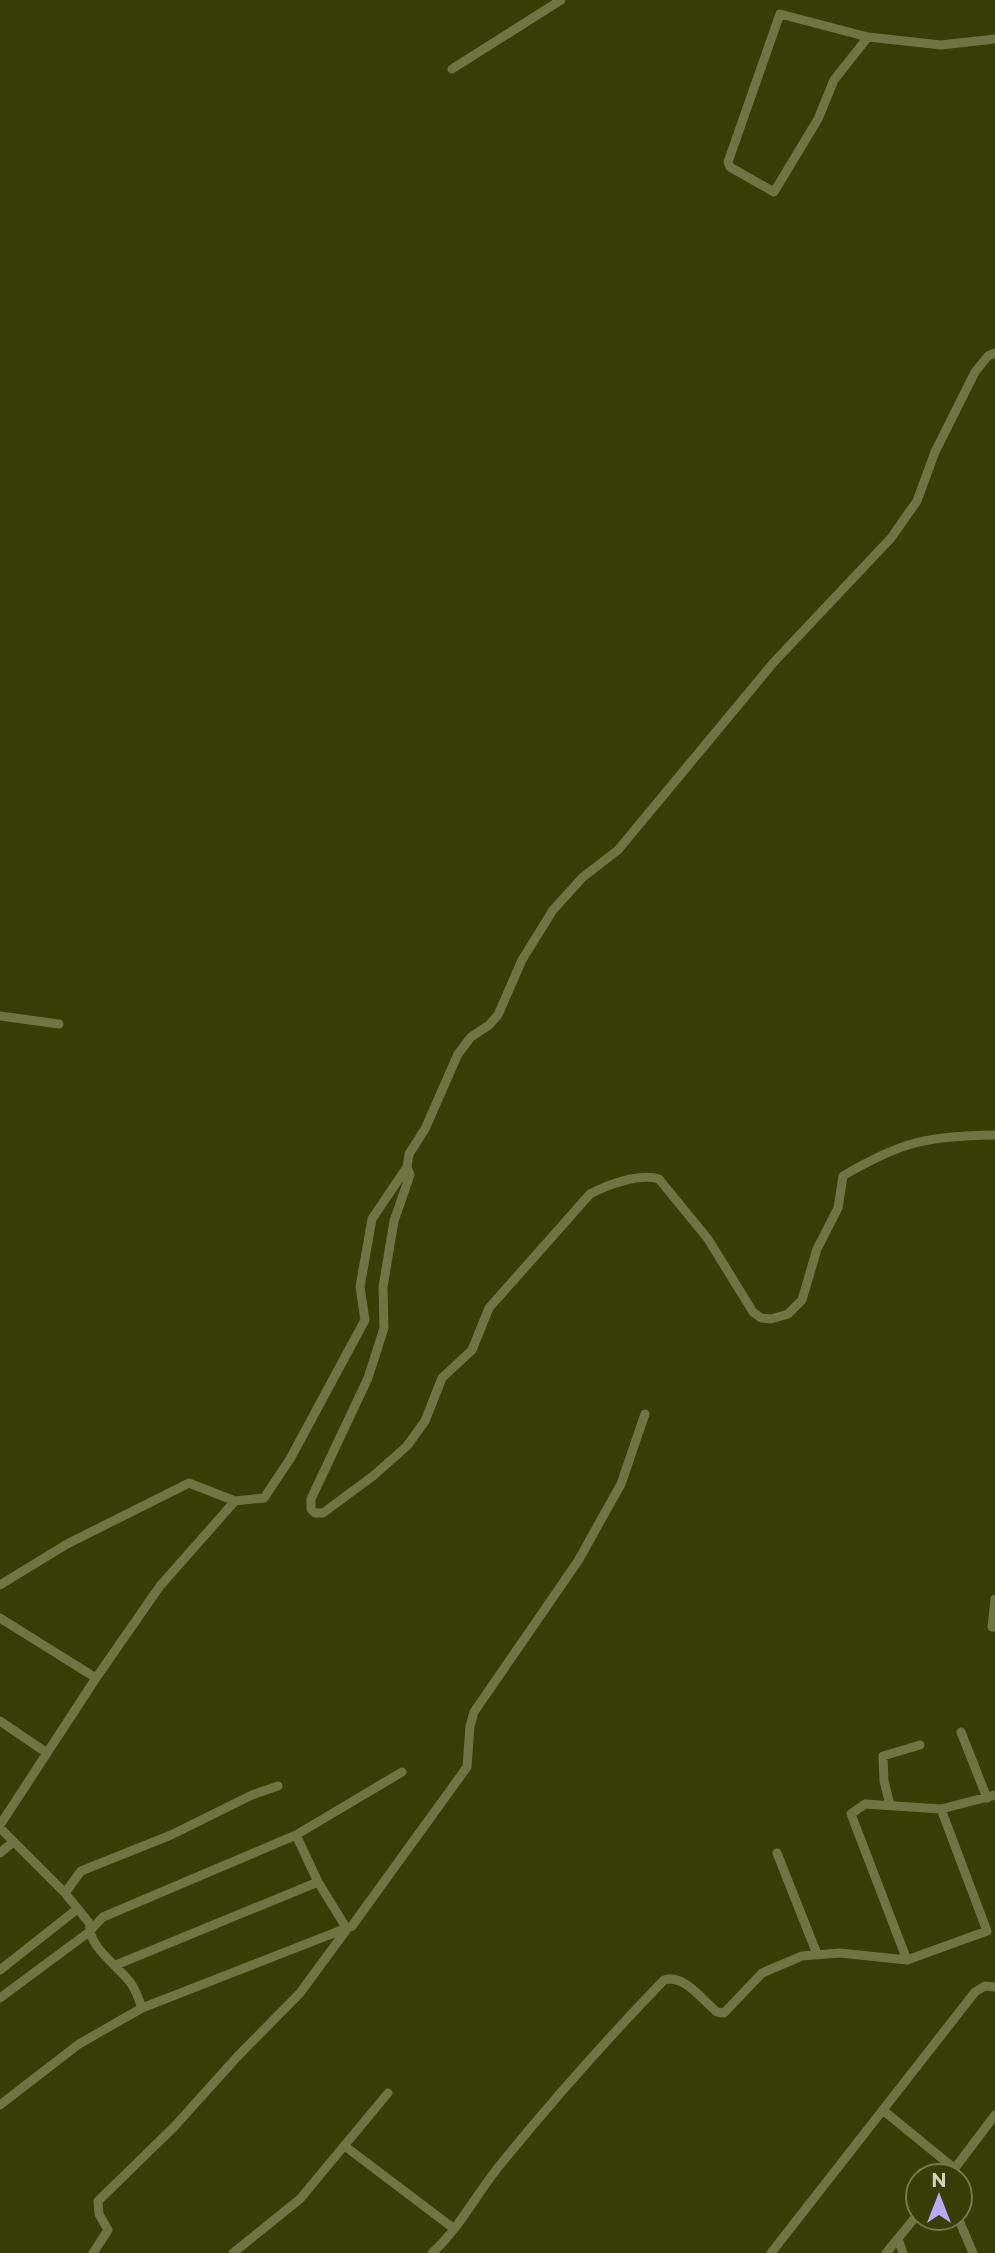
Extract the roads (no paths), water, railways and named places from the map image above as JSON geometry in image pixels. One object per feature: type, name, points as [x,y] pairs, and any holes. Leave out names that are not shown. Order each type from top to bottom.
[{"type":"street","points":[[452,69],[561,0]]},
{"type":"street","points":[[868,37],[834,79],[818,119],[774,192],[730,167],[728,162],[780,14],[868,37],[941,44],[995,39]]},
{"type":"street","points":[[0,1585],[67,1544],[189,1483],[235,1501],[264,1498],[290,1459],[365,1320],[360,1287],[372,1219],[407,1167],[409,1154],[425,1129],[458,1054],[471,1037],[498,1015],[522,960],[553,910],[583,877],[618,850],[775,662],[891,538],[917,501],[935,452],[975,372],[988,356],[995,353]]},
{"type":"street","points":[[0,1016],[59,1024]]},
{"type":"street","points":[[407,1167],[410,1175],[394,1221],[383,1287],[384,1328],[368,1378],[311,1499],[311,1509],[315,1513],[323,1513],[407,1446],[425,1421],[442,1378],[472,1350],[489,1308],[590,1194],[645,1177],[659,1179],[708,1239],[753,1312],[761,1318],[771,1319],[788,1314],[802,1300],[817,1249],[838,1208],[844,1176],[883,1152],[937,1136],[995,1135]]},
{"type":"street","points":[[0,2105],[79,2044],[142,2008],[352,1926],[467,1767],[470,1726],[474,1712],[578,1561],[621,1483],[645,1415]]},
{"type":"street","points":[[142,2008],[133,1986],[89,1932],[90,1924],[76,1910],[65,1893],[1,1831],[47,1753],[160,1586],[235,1501]]},
{"type":"street","points":[[995,1599],[992,1628],[995,1628]]},
{"type":"street","points":[[0,1618],[96,1678]]},
{"type":"street","points":[[0,1721],[47,1753]]},
{"type":"street","points":[[907,1960],[851,1821],[856,1808],[865,1804],[941,1809],[991,1796],[961,1732]]},
{"type":"street","points":[[890,1805],[883,1756],[920,1745]]},
{"type":"street","points":[[0,1997],[89,1932],[103,1917],[296,1835],[402,1772]]},
{"type":"street","points":[[65,1893],[81,1871],[172,1835],[252,1795],[278,1786]]},
{"type":"street","points":[[432,2253],[447,2239],[555,2099],[664,1980],[676,1979],[684,1983],[717,2012],[724,2013],[762,1973],[817,1954],[907,1960],[991,1929],[941,1809]]},
{"type":"street","points":[[296,1835],[318,1882],[347,1929]]},
{"type":"street","points":[[0,1853],[13,1842]]},
{"type":"street","points":[[777,1853],[817,1954]]},
{"type":"street","points":[[116,1965],[318,1882]]},
{"type":"street","points":[[0,1970],[76,1910]]},
{"type":"street","points":[[93,2253],[108,2230],[99,2214],[98,2201],[174,2127],[236,2057],[300,1993],[347,1929]]},
{"type":"street","points":[[771,2253],[975,1992],[985,1986],[995,1987]]},
{"type":"street","points":[[233,2253],[300,2199],[346,2147],[388,2093]]},
{"type":"street","points":[[884,2111],[941,2162]]},
{"type":"street","points":[[960,2162],[995,2115]]},
{"type":"street","points":[[346,2147],[453,2228]]},
{"type":"street","points":[[886,2253],[904,2232]]},
{"type":"street","points":[[964,2232],[972,2253]]},
{"type":"street","points":[[898,2239],[903,2253]]}]
